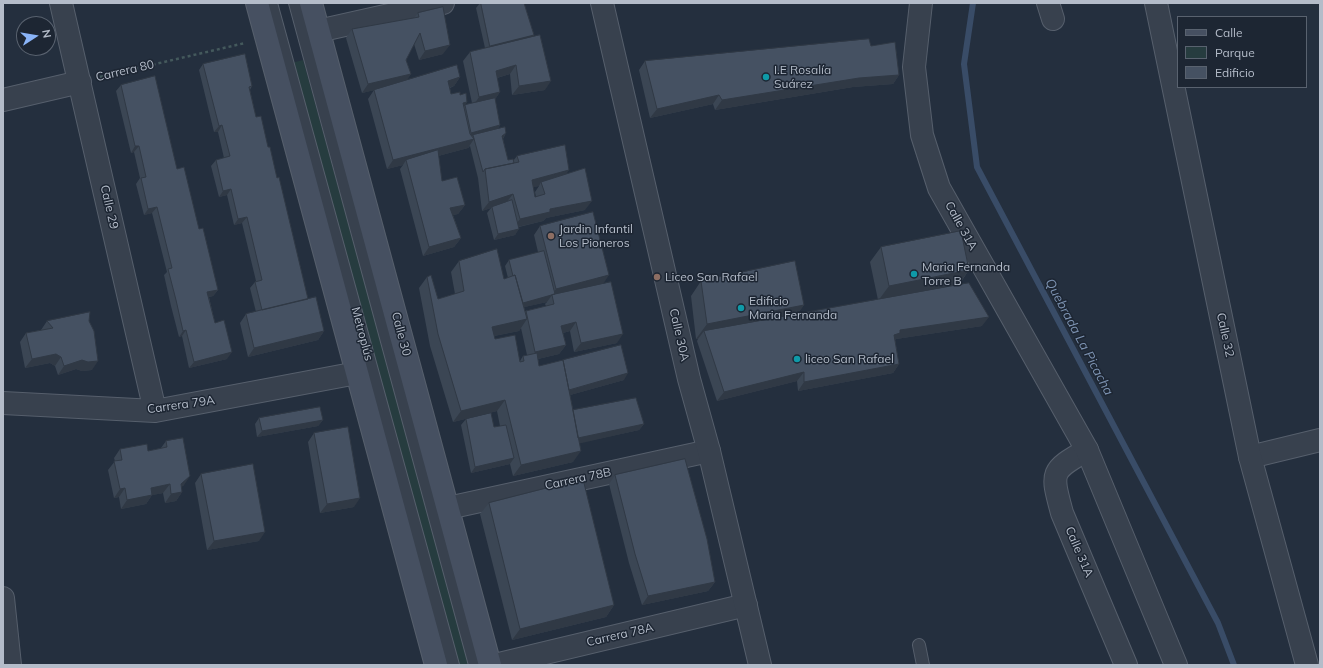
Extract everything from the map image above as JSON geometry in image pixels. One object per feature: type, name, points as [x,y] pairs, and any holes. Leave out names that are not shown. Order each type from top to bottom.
[{"type":"main road","points":[[257,3],[436,665]]},
{"type":"main road","name":"Calle 30","points":[[311,3],[490,665]]},
{"type":"street","name":"Calle 29","points":[[61,3],[155,411]]},
{"type":"street","points":[[318,31],[443,3]]},
{"type":"street","name":"Calle 30A","points":[[602,3],[689,379],[709,451],[760,665]]},
{"type":"street","name":"Calle 31A","points":[[921,3],[914,67],[922,135],[939,188],[1087,450],[1176,665]]},
{"type":"street","name":"Calle 32","points":[[1156,3],[1250,457],[1307,665]]},
{"type":"street","name":"Carrera 80","points":[[3,100],[80,82]]},
{"type":"street","name":"Carrera 79A","points":[[3,403],[155,411],[357,373]]},
{"type":"street","points":[[1250,457],[1320,440]]},
{"type":"street","name":"Calle 31A","points":[[1087,450],[1062,465],[1055,475],[1056,490],[1062,512],[1126,665]]},
{"type":"street","name":"Carrera 78B","points":[[448,508],[709,451]]},
{"type":"street","points":[[3,598],[10,665]]},
{"type":"street","name":"Carrera 78A","points":[[494,665],[746,605]]},
{"type":"lane","name":"Metroplús","points":[[271,3],[453,665]]},
{"type":"lane","name":"Metroplús","points":[[295,3],[475,665]]},
{"type":"lane","points":[[919,645],[923,665]]},
{"type":"path","name":"Carrera 80","points":[[80,82],[248,43]]},
{"type":"green space","points":[[303,60],[471,665],[459,665],[291,63]]},
{"type":"building","points":[[481,3],[524,3],[534,35],[490,46]]},
{"type":"building","points":[[443,7],[450,45],[425,51],[420,33],[406,60],[411,74],[368,84],[352,29],[419,17],[418,13]]},
{"type":"building","points":[[540,35],[551,81],[519,86],[516,65],[496,71],[500,92],[479,97],[470,52]]},
{"type":"building","name":"I.E Rosalía Suárez","points":[[869,39],[871,46],[895,42],[899,75],[859,78],[722,100],[719,95],[657,109],[645,61]]},
{"type":"building","points":[[245,54],[252,86],[249,87],[256,117],[261,116],[277,178],[279,177],[308,299],[262,310],[255,282],[262,280],[247,217],[238,219],[231,189],[223,191],[216,160],[230,156],[222,125],[219,126],[203,64]]},
{"type":"building","points":[[457,65],[460,77],[448,81],[451,94],[460,92],[460,95],[466,93],[467,102],[463,103],[470,134],[474,139],[393,160],[374,90]]},
{"type":"building","points":[[155,76],[177,169],[184,167],[199,229],[203,228],[218,290],[207,292],[215,323],[224,320],[232,352],[194,362],[186,330],[183,331],[168,269],[172,268],[157,207],[148,209],[141,178],[146,177],[139,146],[135,146],[121,85]]},
{"type":"building","points":[[495,98],[500,125],[471,133],[465,105]]},
{"type":"building","points":[[505,127],[506,133],[502,136],[508,160],[513,159],[514,163],[485,169],[483,172],[473,135]]},
{"type":"building","points":[[565,145],[569,170],[532,180],[535,197],[545,194],[541,182],[585,168],[592,201],[550,209],[550,212],[520,219],[513,194],[489,202],[485,169],[519,162],[517,156]]},
{"type":"building","points":[[438,150],[442,181],[457,177],[465,205],[450,208],[461,238],[429,247],[406,160]]},
{"type":"building","points":[[512,200],[519,229],[498,234],[492,207]]},
{"type":"building","points":[[593,212],[609,275],[556,289],[540,226]]},
{"type":"building","points":[[961,231],[969,270],[889,286],[881,247]]},
{"type":"building","points":[[497,249],[504,279],[515,275],[527,319],[492,327],[495,339],[515,335],[520,362],[524,361],[523,356],[537,353],[539,366],[563,360],[581,451],[521,465],[505,400],[461,411],[438,334],[427,277],[431,275],[438,299],[464,291],[459,261]]},
{"type":"building","points":[[544,251],[555,294],[523,303],[509,260]]},
{"type":"building","name":"Edificio Maria Fernanda","points":[[795,261],[804,305],[707,324],[701,281]]},
{"type":"building","points":[[611,282],[623,334],[581,343],[576,322],[561,326],[566,345],[535,352],[526,311],[554,304],[552,295]]},
{"type":"building","name":"liceo San Rafael","points":[[969,283],[989,317],[900,330],[900,333],[894,335],[899,364],[804,382],[804,372],[724,392],[704,331]]},
{"type":"building","points":[[316,297],[324,331],[254,348],[246,314]]},
{"type":"building","points":[[90,312],[89,321],[94,331],[98,361],[88,362],[82,360],[64,366],[61,357],[56,354],[32,359],[26,333],[53,328],[47,321]]},
{"type":"building","points":[[621,345],[628,373],[569,390],[563,360]]},
{"type":"building","points":[[636,398],[644,424],[578,438],[573,410]]},
{"type":"building","points":[[320,407],[323,420],[262,431],[259,418]]},
{"type":"building","points":[[491,413],[494,427],[506,425],[514,458],[475,467],[466,419]]},
{"type":"building","points":[[348,427],[360,498],[327,504],[314,433]]},
{"type":"building","points":[[183,438],[190,476],[181,484],[182,492],[171,494],[170,484],[151,488],[152,495],[127,500],[125,488],[120,489],[114,461],[122,460],[120,449],[147,444],[148,451],[167,447],[166,441]]},
{"type":"building","points":[[685,459],[707,539],[715,582],[648,596],[635,554],[615,475]]},
{"type":"building","points":[[253,464],[265,532],[214,541],[201,474]]},
{"type":"building","points":[[583,479],[614,605],[520,629],[489,503]]},
{"type":"waterway","name":"Quebrada La Picacha","points":[[973,3],[964,64],[977,167],[1218,623],[1234,665]]},
{"type":"place","name":"I.E Rosalía Suárez","points":[[766,77]]},
{"type":"place","name":"Jardin Infantil Los Pioneros","points":[[551,236]]},
{"type":"place","name":"Maria Fernanda Torre B","points":[[914,274]]},
{"type":"place","name":"Liceo San Rafael","points":[[657,277]]},
{"type":"place","name":"Edificio Maria Fernanda","points":[[741,308]]},
{"type":"place","name":"liceo San Rafael","points":[[797,359]]}]
